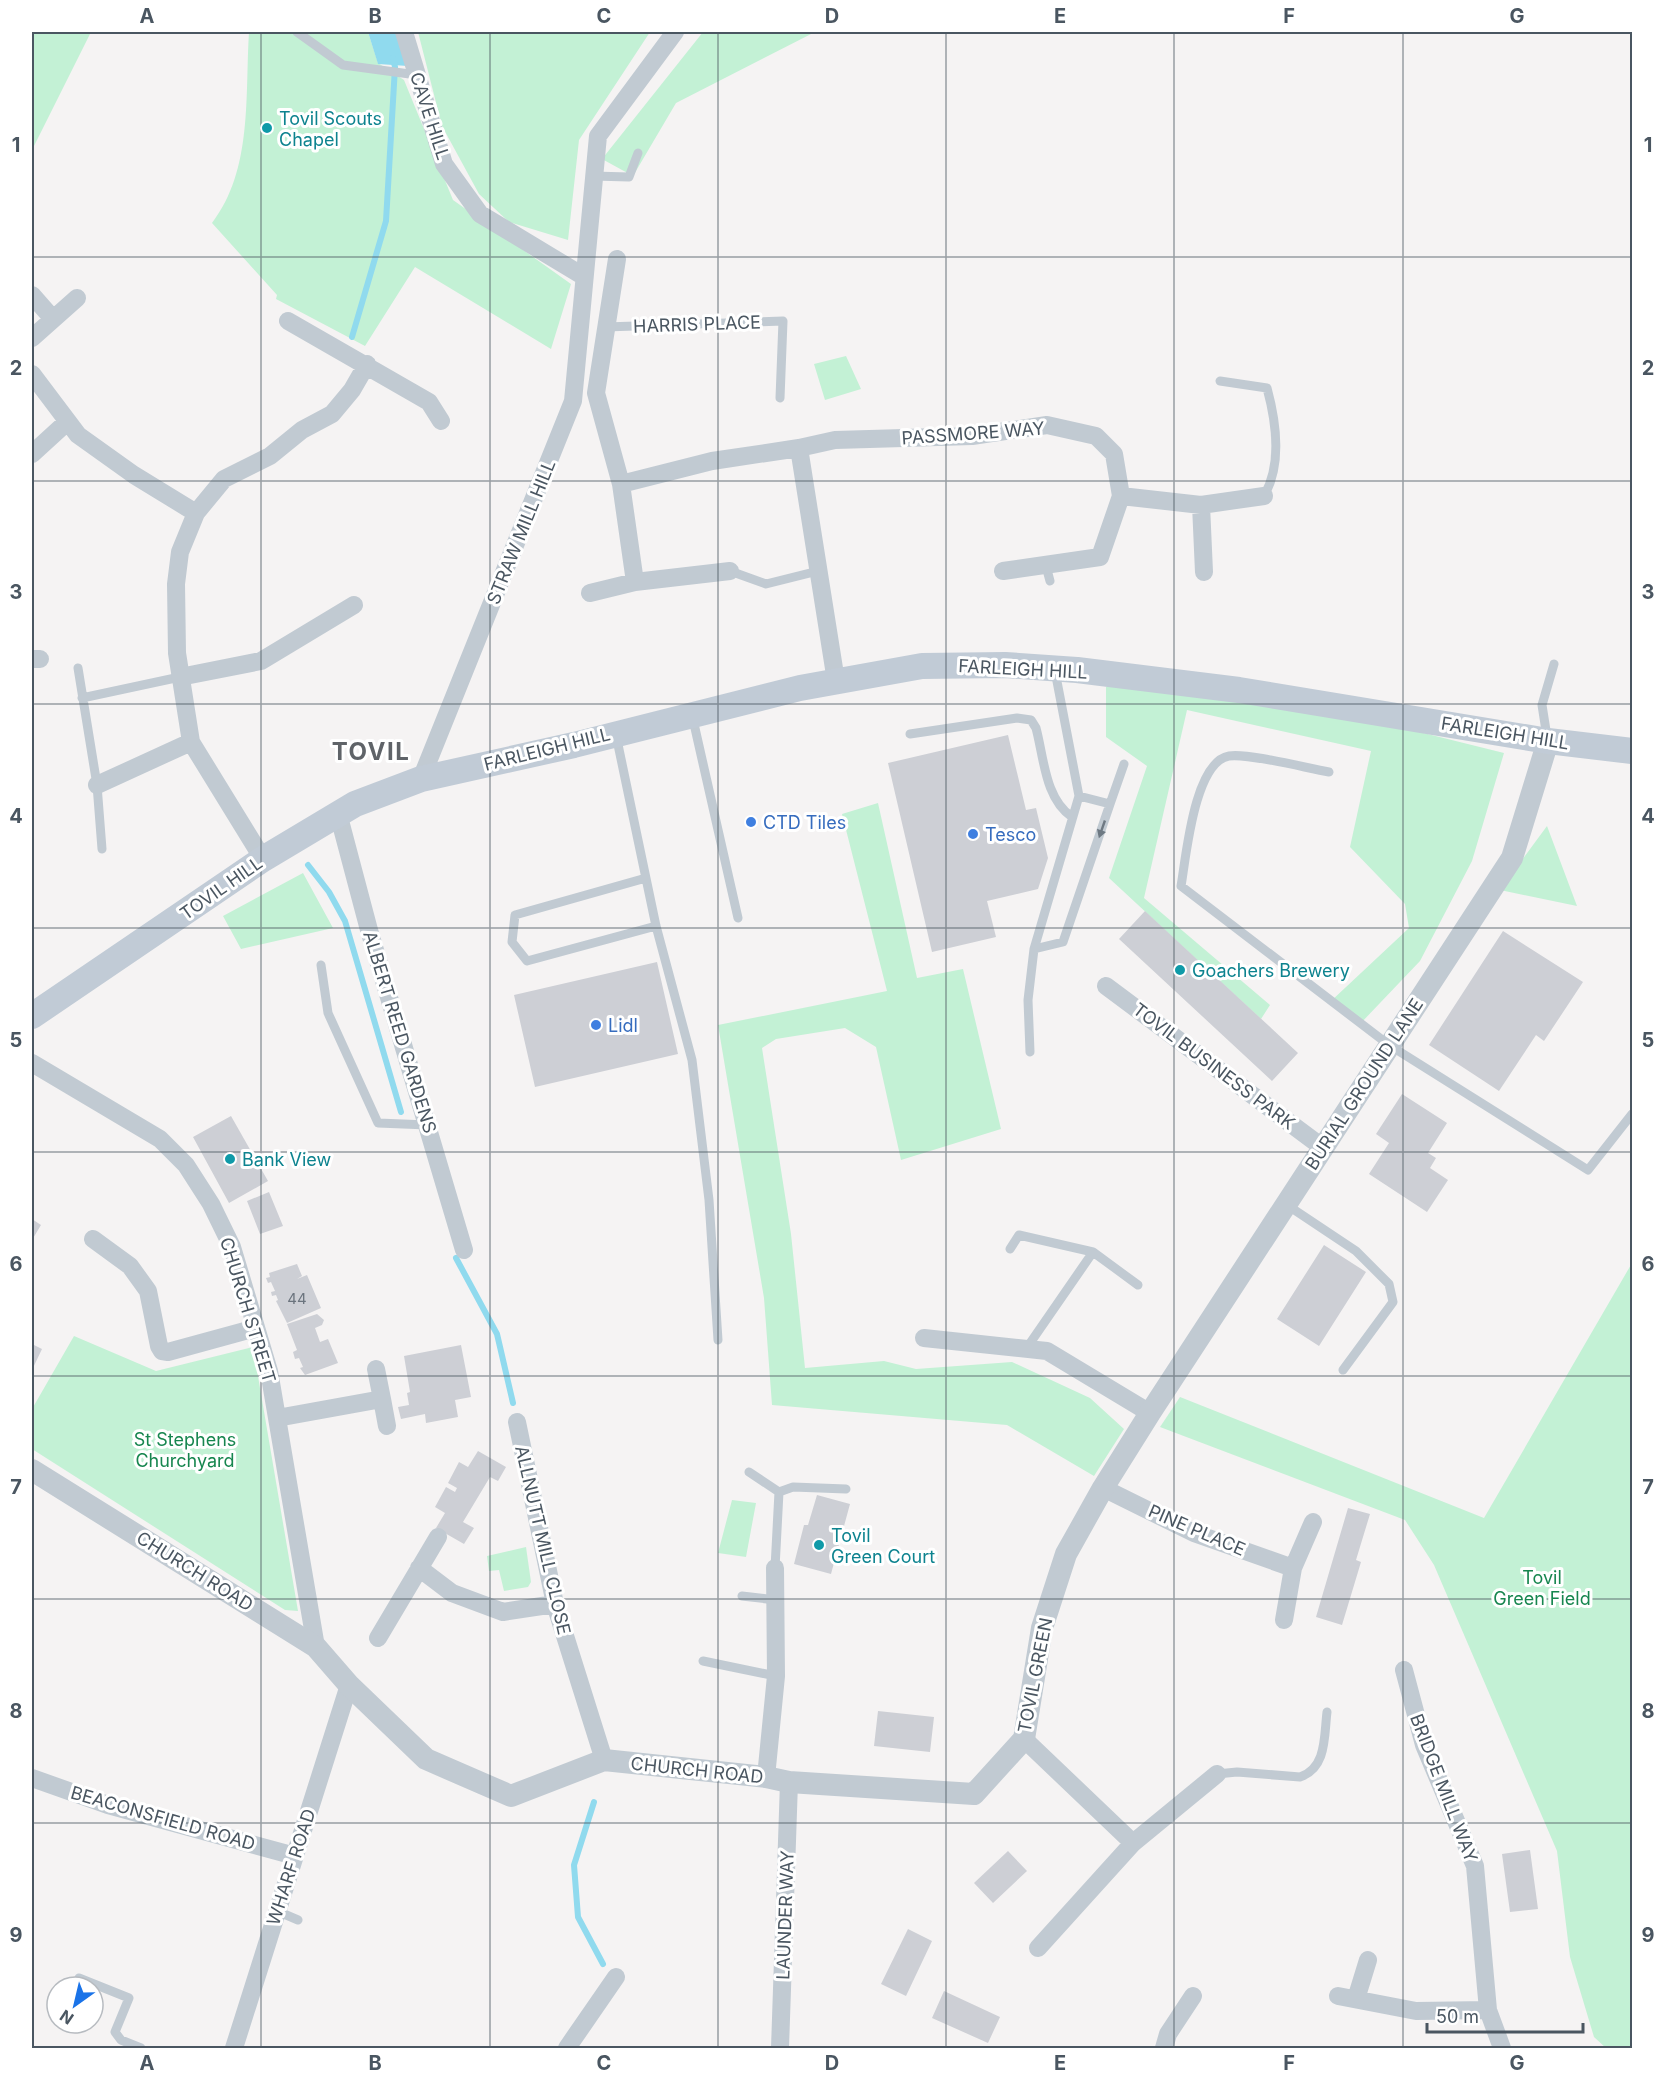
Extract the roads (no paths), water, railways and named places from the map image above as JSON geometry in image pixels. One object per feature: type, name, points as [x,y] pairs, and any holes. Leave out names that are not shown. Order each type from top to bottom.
[{"type":"main road","name":"FARLEIGH HILL","points":[[421,779],[574,745],[692,713],[836,681],[922,666],[1005,665],[1055,668],[1239,690],[1548,741],[1632,751]]},
{"type":"main road","name":"TOVIL HILL","points":[[32,1016],[263,858],[338,813],[421,779]]},
{"type":"street","name":"CAVE HILL","points":[[404,32],[444,164],[480,214],[583,276]]},
{"type":"street","name":"STRAW MILL HILL","points":[[421,779],[573,401],[598,136],[675,32]]},
{"type":"street","name":"HARRIS PLACE","points":[[617,259],[596,393],[621,484],[635,582]]},
{"type":"street","points":[[32,295],[53,319]]},
{"type":"street","points":[[32,338],[77,298]]},
{"type":"street","points":[[288,321],[367,364],[429,402],[441,421]]},
{"type":"street","points":[[263,858],[191,742],[180,677],[176,584],[180,552],[196,513],[224,479],[270,456],[302,430],[332,414],[352,390],[367,364]]},
{"type":"street","points":[[32,374],[78,435],[100,452],[196,513]]},
{"type":"street","points":[[32,454],[67,422]]},
{"type":"street","name":"PASSMORE WAY","points":[[621,484],[711,461],[800,448],[835,440],[972,436],[1047,425],[1096,436],[1114,454],[1121,496],[1100,557],[1048,574],[1003,571]]},
{"type":"street","points":[[800,448],[836,681]]},
{"type":"street","points":[[1121,496],[1201,505],[1264,496]]},
{"type":"street","points":[[1201,505],[1204,572]]},
{"type":"street","points":[[590,592],[635,582],[730,571]]},
{"type":"street","points":[[180,677],[261,661],[354,605]]},
{"type":"street","name":"BURIAL GROUND LANE","points":[[1150,1413],[1512,858],[1548,741]]},
{"type":"street","points":[[96,785],[191,742]]},
{"type":"street","name":"ALBERT REED GARDENS","points":[[338,813],[369,930],[429,1125],[442,1180],[464,1250]]},
{"type":"street","name":"TOVIL BUSINESS PARK","points":[[1106,986],[1322,1147]]},
{"type":"street","name":"CHURCH STREET","points":[[32,1063],[160,1139],[186,1165],[211,1204],[232,1247],[269,1371],[316,1647]]},
{"type":"street","points":[[93,1239],[130,1266],[148,1291],[162,1351],[168,1352],[256,1328]]},
{"type":"street","points":[[924,1338],[1047,1351],[1150,1413]]},
{"type":"street","points":[[376,1369],[387,1426]]},
{"type":"street","points":[[277,1418],[382,1399]]},
{"type":"street","name":"TOVIL GREEN","points":[[789,1782],[974,1794],[1024,1738],[1042,1628],[1066,1554],[1103,1488],[1150,1413]]},
{"type":"street","name":"ALLNUTT MILL CLOSE","points":[[517,1422],[555,1604],[604,1760]]},
{"type":"street","name":"CHURCH ROAD","points":[[32,1470],[316,1647],[349,1685],[426,1759],[511,1796],[604,1760],[766,1777],[789,1782]]},
{"type":"street","name":"PINE PLACE","points":[[1103,1488],[1194,1533],[1293,1568]]},
{"type":"street","points":[[1284,1620],[1293,1568],[1313,1522]]},
{"type":"street","points":[[378,1638],[438,1537]]},
{"type":"street","points":[[419,1568],[452,1593],[503,1612],[555,1604]]},
{"type":"street","points":[[766,1777],[776,1676],[775,1568]]},
{"type":"street","name":"BRIDGE MILL WAY","points":[[1404,1670],[1424,1745],[1475,1866],[1488,2010],[1502,2049]]},
{"type":"street","name":"WHARF ROAD","points":[[230,2046],[277,1911],[349,1685]]},
{"type":"street","points":[[1024,1738],[1133,1843]]},
{"type":"street","points":[[1038,1948],[1133,1843],[1217,1774]]},
{"type":"street","name":"BEACONSFIELD ROAD","points":[[32,1778],[108,1805],[295,1856]]},
{"type":"street","name":"LAUNDER WAY","points":[[780,2049],[789,1782]]},
{"type":"street","points":[[1356,2000],[1368,1960]]},
{"type":"street","points":[[577,2045],[616,1977]]},
{"type":"street","points":[[1164,2049],[1168,2034],[1193,1996]]},
{"type":"street","points":[[1338,1996],[1416,2010],[1488,2010]]},
{"type":"lane","points":[[297,32],[343,65],[417,75]]},
{"type":"lane","points":[[593,176],[629,177],[638,153]]},
{"type":"lane","name":"HARRIS PLACE","points":[[605,327],[783,321],[780,398]]},
{"type":"lane","points":[[1220,381],[1267,388],[1274,414],[1273,480],[1264,496]]},
{"type":"lane","points":[[730,571],[766,584],[818,571]]},
{"type":"lane","points":[[1548,741],[1542,705],[1554,664]]},
{"type":"lane","points":[[78,668],[96,785],[102,849]]},
{"type":"lane","points":[[1030,1052],[1028,999],[1034,949],[1079,796],[1055,668]]},
{"type":"lane","points":[[82,698],[180,677]]},
{"type":"lane","points":[[692,713],[738,918]]},
{"type":"lane","points":[[910,734],[1017,718],[1030,720],[1036,728],[1052,794],[1060,809],[1072,817]]},
{"type":"lane","points":[[616,733],[656,926],[692,1060],[709,1200],[718,1340]]},
{"type":"lane","points":[[1329,772],[1237,756],[1221,759],[1207,775],[1195,805],[1181,886],[1389,1045],[1588,1170],[1632,1114]]},
{"type":"lane","points":[[1034,949],[1063,942],[1124,764]]},
{"type":"lane","points":[[1079,796],[1110,804]]},
{"type":"lane","points":[[646,878],[515,915],[512,942],[527,961],[656,926]]},
{"type":"lane","points":[[321,965],[328,1013],[378,1123],[429,1125]]},
{"type":"lane","points":[[1285,1204],[1356,1251],[1389,1284],[1393,1302],[1342,1370]]},
{"type":"lane","points":[[1010,1249],[1019,1235],[1093,1252],[1138,1285]]},
{"type":"lane","points":[[1026,1349],[1093,1252]]},
{"type":"lane","points":[[749,1472],[779,1492]]},
{"type":"lane","points":[[779,1492],[793,1487],[846,1489]]},
{"type":"lane","points":[[775,1568],[779,1492]]},
{"type":"lane","points":[[742,1596],[776,1600]]},
{"type":"lane","points":[[704,1661],[776,1676]]},
{"type":"lane","points":[[1217,1774],[1237,1772],[1300,1777],[1310,1774],[1317,1767],[1322,1755],[1328,1712]]},
{"type":"lane","points":[[277,1911],[298,1920]]},
{"type":"lane","points":[[105,1988],[129,1998],[115,2032],[121,2040],[141,2049]]},
{"type":"water","points":[[368,32],[397,32],[408,66],[378,64]]},
{"type":"waterway","points":[[352,337],[386,221],[395,67],[393,58]]},
{"type":"waterway","points":[[308,865],[329,892],[345,921],[401,1112]]},
{"type":"waterway","points":[[456,1258],[497,1334],[513,1403]]},
{"type":"waterway","points":[[594,1802],[574,1865],[578,1917],[603,1964]]},
{"type":"place","name":"Tovil Scouts Chapel","points":[[267,128]]},
{"type":"place","name":"CTD Tiles","points":[[751,822]]},
{"type":"place","name":"Tesco","points":[[973,834]]},
{"type":"place","name":"Goachers Brewery","points":[[1180,970]]},
{"type":"place","name":"Lidl","points":[[596,1025]]},
{"type":"place","name":"Bank View","points":[[230,1159]]},
{"type":"place","name":"Tovil Green Court","points":[[819,1545]]},
{"type":"district","name":"TOVIL","points":[[371,751]]},
{"type":"park label","name":"St Stephens Churchyard","points":[[185,1449]]},
{"type":"park label","name":"Tovil Green Field","points":[[1542,1587]]}]
